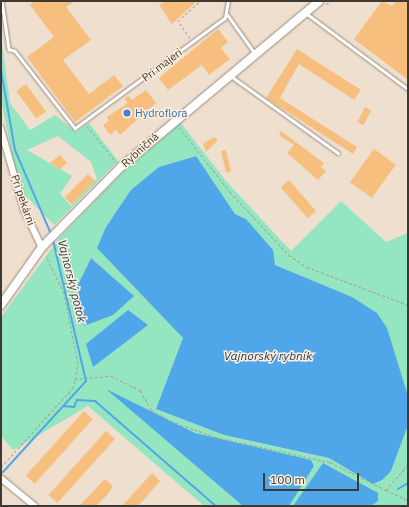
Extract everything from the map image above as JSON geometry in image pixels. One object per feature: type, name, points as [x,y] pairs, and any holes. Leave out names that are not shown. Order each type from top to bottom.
[{"type":"main road","name":"Rybničná","points":[[1,305],[42,248],[122,166],[174,120],[304,11],[319,1]]},
{"type":"street","name":"Pri pekárni","points":[[1,128],[24,209],[42,248]]},
{"type":"street","points":[[1,478],[35,506]]},
{"type":"lane","points":[[2,1],[9,49],[15,51],[75,128],[84,122]]},
{"type":"lane","points":[[228,1],[227,14],[255,53]]},
{"type":"lane","points":[[304,11],[408,89]]},
{"type":"lane","name":"Pri majeri","points":[[84,122],[192,42],[227,14]]},
{"type":"lane","points":[[229,74],[338,153]]},
{"type":"path","points":[[192,42],[178,21],[200,1]]},
{"type":"path","points":[[174,120],[230,192],[289,255],[307,267],[408,305]]},
{"type":"path","points":[[84,122],[117,162]]},
{"type":"path","points":[[1,467],[73,388],[78,363],[64,293],[42,248]]},
{"type":"path","points":[[75,379],[111,376],[140,390],[151,410],[171,421],[215,437],[330,462],[406,500]]},
{"type":"path","points":[[386,490],[408,465]]},
{"type":"green space","points":[[1,35],[10,103],[30,130],[55,115],[76,132],[89,123],[118,161],[54,225],[23,193],[15,170],[1,99]],"holes":[[[58,136],[91,162],[97,179],[71,206],[60,194],[72,176],[27,150]]]},
{"type":"green space","points":[[180,122],[226,181],[291,251],[341,201],[386,242],[408,233],[408,401],[407,393],[352,297],[275,265],[246,219],[235,214],[195,156],[159,167],[140,292],[183,338],[156,409],[224,435],[329,458],[373,484],[391,471],[408,425],[408,506],[204,506],[88,406],[13,450],[1,436],[1,317],[61,236],[126,169]],"holes":[[[91,258],[114,278],[84,326],[79,303],[83,274]]]},
{"type":"water","name":"Vajnorský rybník","points":[[196,156],[235,214],[246,219],[273,250],[275,265],[352,297],[377,313],[387,328],[407,393],[408,425],[391,471],[382,480],[373,484],[329,458],[224,435],[156,409],[183,338],[97,248],[106,227],[131,190],[159,167]]},
{"type":"water","points":[[91,258],[134,296],[113,315],[84,326],[76,289]]},
{"type":"water","points":[[128,310],[148,325],[93,367],[86,344]]},
{"type":"water","points":[[106,389],[195,433],[311,460],[314,466],[289,506],[243,506]]},
{"type":"water","points":[[323,463],[378,493],[378,501],[371,506],[293,506]]},
{"type":"building","points":[[35,1],[75,1],[66,7],[91,40],[63,60],[89,94],[114,75],[123,86],[75,122],[27,57],[54,37],[30,5]]},
{"type":"building","points":[[165,1],[197,1],[172,24],[159,5]]},
{"type":"building","points":[[382,1],[392,6],[396,1],[408,1],[408,80],[354,39]]},
{"type":"building","points":[[218,29],[228,42],[221,48],[230,59],[209,75],[202,65],[168,90],[159,78]]},
{"type":"building","points":[[297,49],[361,90],[354,100],[299,64],[280,98],[357,147],[353,154],[266,98]]},
{"type":"building","points":[[26,84],[46,112],[36,119],[16,91]]},
{"type":"building","name":"Hydroflora","points":[[146,90],[156,103],[120,135],[116,130],[110,135],[103,125],[109,121],[107,117],[128,103],[124,99],[128,96],[132,100]]},
{"type":"building","points":[[365,107],[371,110],[364,125],[357,122]]},
{"type":"building","points":[[281,131],[324,163],[321,167],[326,171],[318,180],[287,153],[294,145],[279,135]]},
{"type":"building","points":[[214,137],[218,140],[206,152],[203,144]]},
{"type":"building","points":[[374,149],[396,165],[372,198],[350,182]]},
{"type":"building","points":[[226,150],[231,171],[226,173],[221,151]]},
{"type":"building","points":[[60,155],[67,163],[60,169],[50,163]]},
{"type":"building","points":[[88,174],[95,181],[72,204],[65,197]]},
{"type":"building","points":[[289,180],[316,211],[308,218],[281,187]]},
{"type":"building","points":[[84,411],[93,419],[35,484],[26,476]]},
{"type":"building","points":[[106,431],[115,439],[57,503],[48,495]]},
{"type":"building","points":[[152,473],[160,481],[138,506],[122,506]]},
{"type":"building","points":[[105,479],[113,486],[107,495],[96,506],[79,506]]},
{"type":"waterway","name":"Vajnorský potok","points":[[1,70],[15,150],[51,234]]},
{"type":"waterway","name":"Vajnorský potok","points":[[3,472],[86,381],[53,240]]},
{"type":"waterway","points":[[65,284],[76,289]]},
{"type":"waterway","points":[[63,406],[74,407],[77,400],[95,401],[216,506]]},
{"type":"waterway","points":[[398,489],[408,483]]},
{"type":"place","name":"Hydroflora","points":[[127,113]]}]
